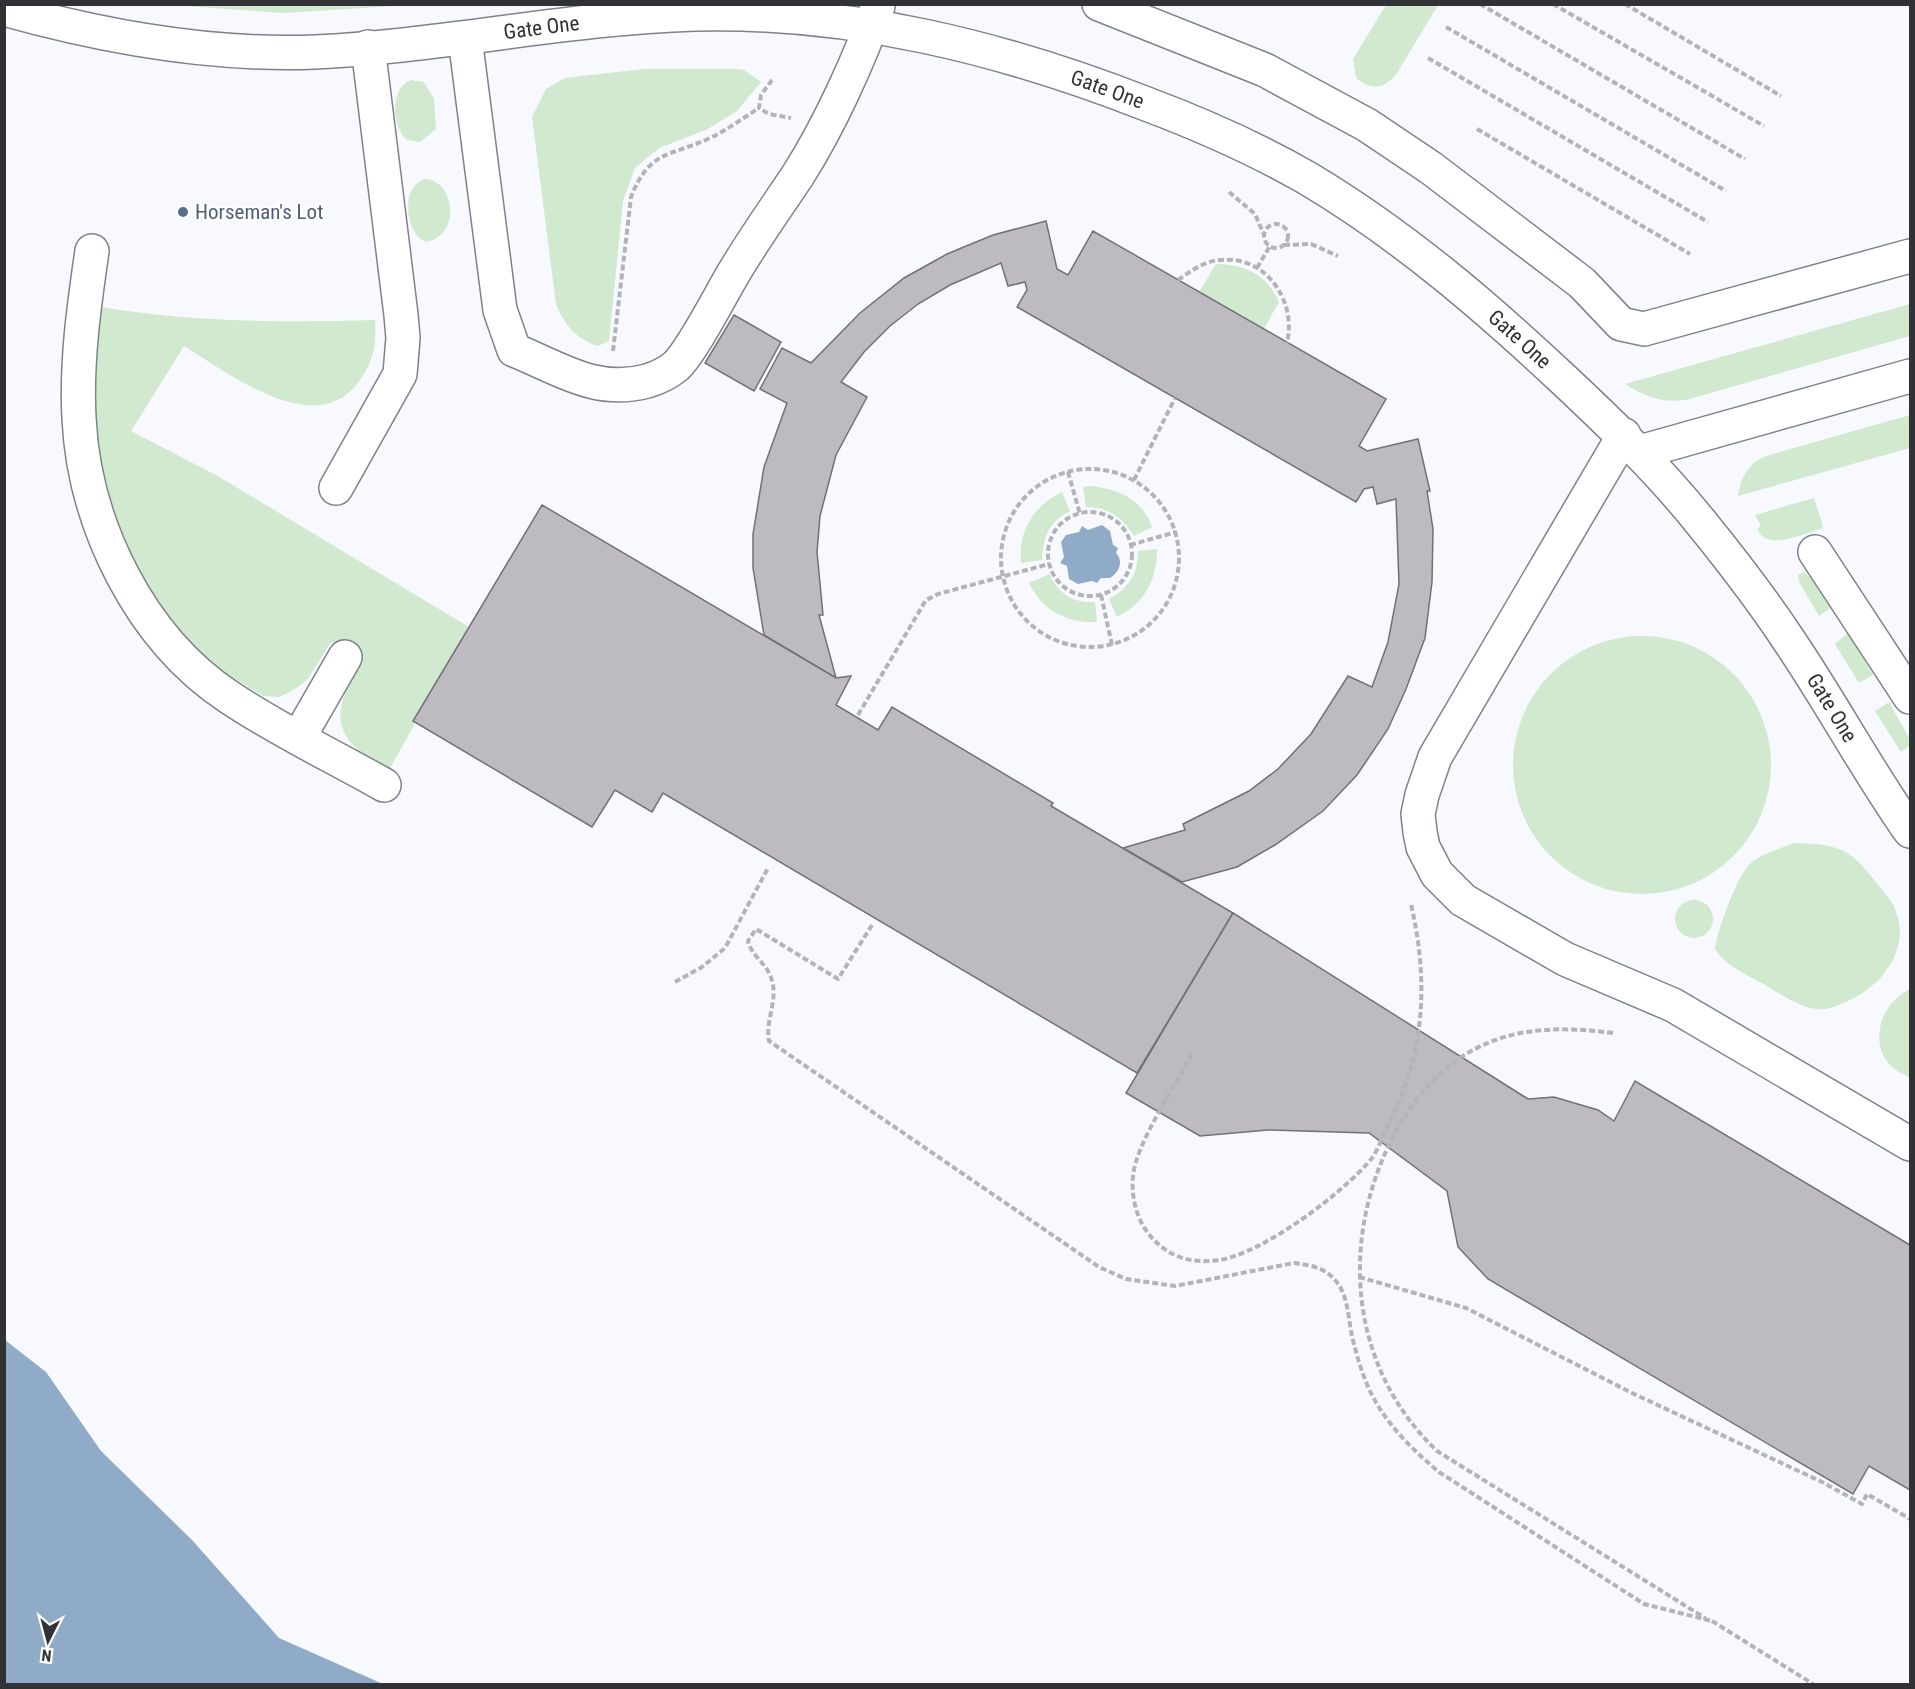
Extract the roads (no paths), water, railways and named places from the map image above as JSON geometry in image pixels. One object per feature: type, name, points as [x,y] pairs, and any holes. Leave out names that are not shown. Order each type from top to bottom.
[{"type":"street","points":[[1099,4],[1265,70],[1366,125],[1431,168],[1572,276],[1621,324],[1632,329],[1644,329],[1911,256]]},
{"type":"street","name":"Gate One","points":[[4,9],[58,24],[166,43],[281,52],[465,38],[644,16],[748,13],[875,15],[926,36],[1072,75],[1205,126],[1289,168],[1390,232],[1429,261],[1518,337],[1632,444],[1690,509],[1754,591],[1792,645],[1863,762],[1911,831]]},
{"type":"street","points":[[465,38],[500,310],[505,328],[514,350],[554,365],[582,381],[604,385],[647,381],[675,367],[682,360],[758,231],[799,173],[833,109],[875,15]]},
{"type":"street","points":[[336,488],[394,389],[402,358],[401,315],[368,47]]},
{"type":"street","points":[[92,251],[79,365],[79,420],[85,468],[100,525],[119,567],[146,614],[177,652],[228,697],[384,785]]},
{"type":"street","points":[[1911,376],[1632,444],[1435,757],[1428,773],[1418,814],[1423,847],[1437,874],[1463,900],[1565,959],[1673,1005],[1911,1144]]},
{"type":"street","points":[[1815,552],[1911,697]]},
{"type":"street","points":[[299,737],[345,657]]},
{"type":"water","points":[[1102,525],[1110,531],[1113,545],[1118,548],[1116,553],[1120,560],[1119,567],[1110,578],[1101,578],[1097,583],[1092,581],[1078,584],[1069,579],[1067,566],[1060,563],[1064,557],[1061,542],[1066,535],[1079,532],[1082,526],[1088,530]]},
{"type":"water","points":[[5,1340],[46,1372],[101,1451],[192,1540],[279,1638],[383,1684],[5,1684]]},
{"type":"place","name":"Horseman's Lot","points":[[183,212]]}]
